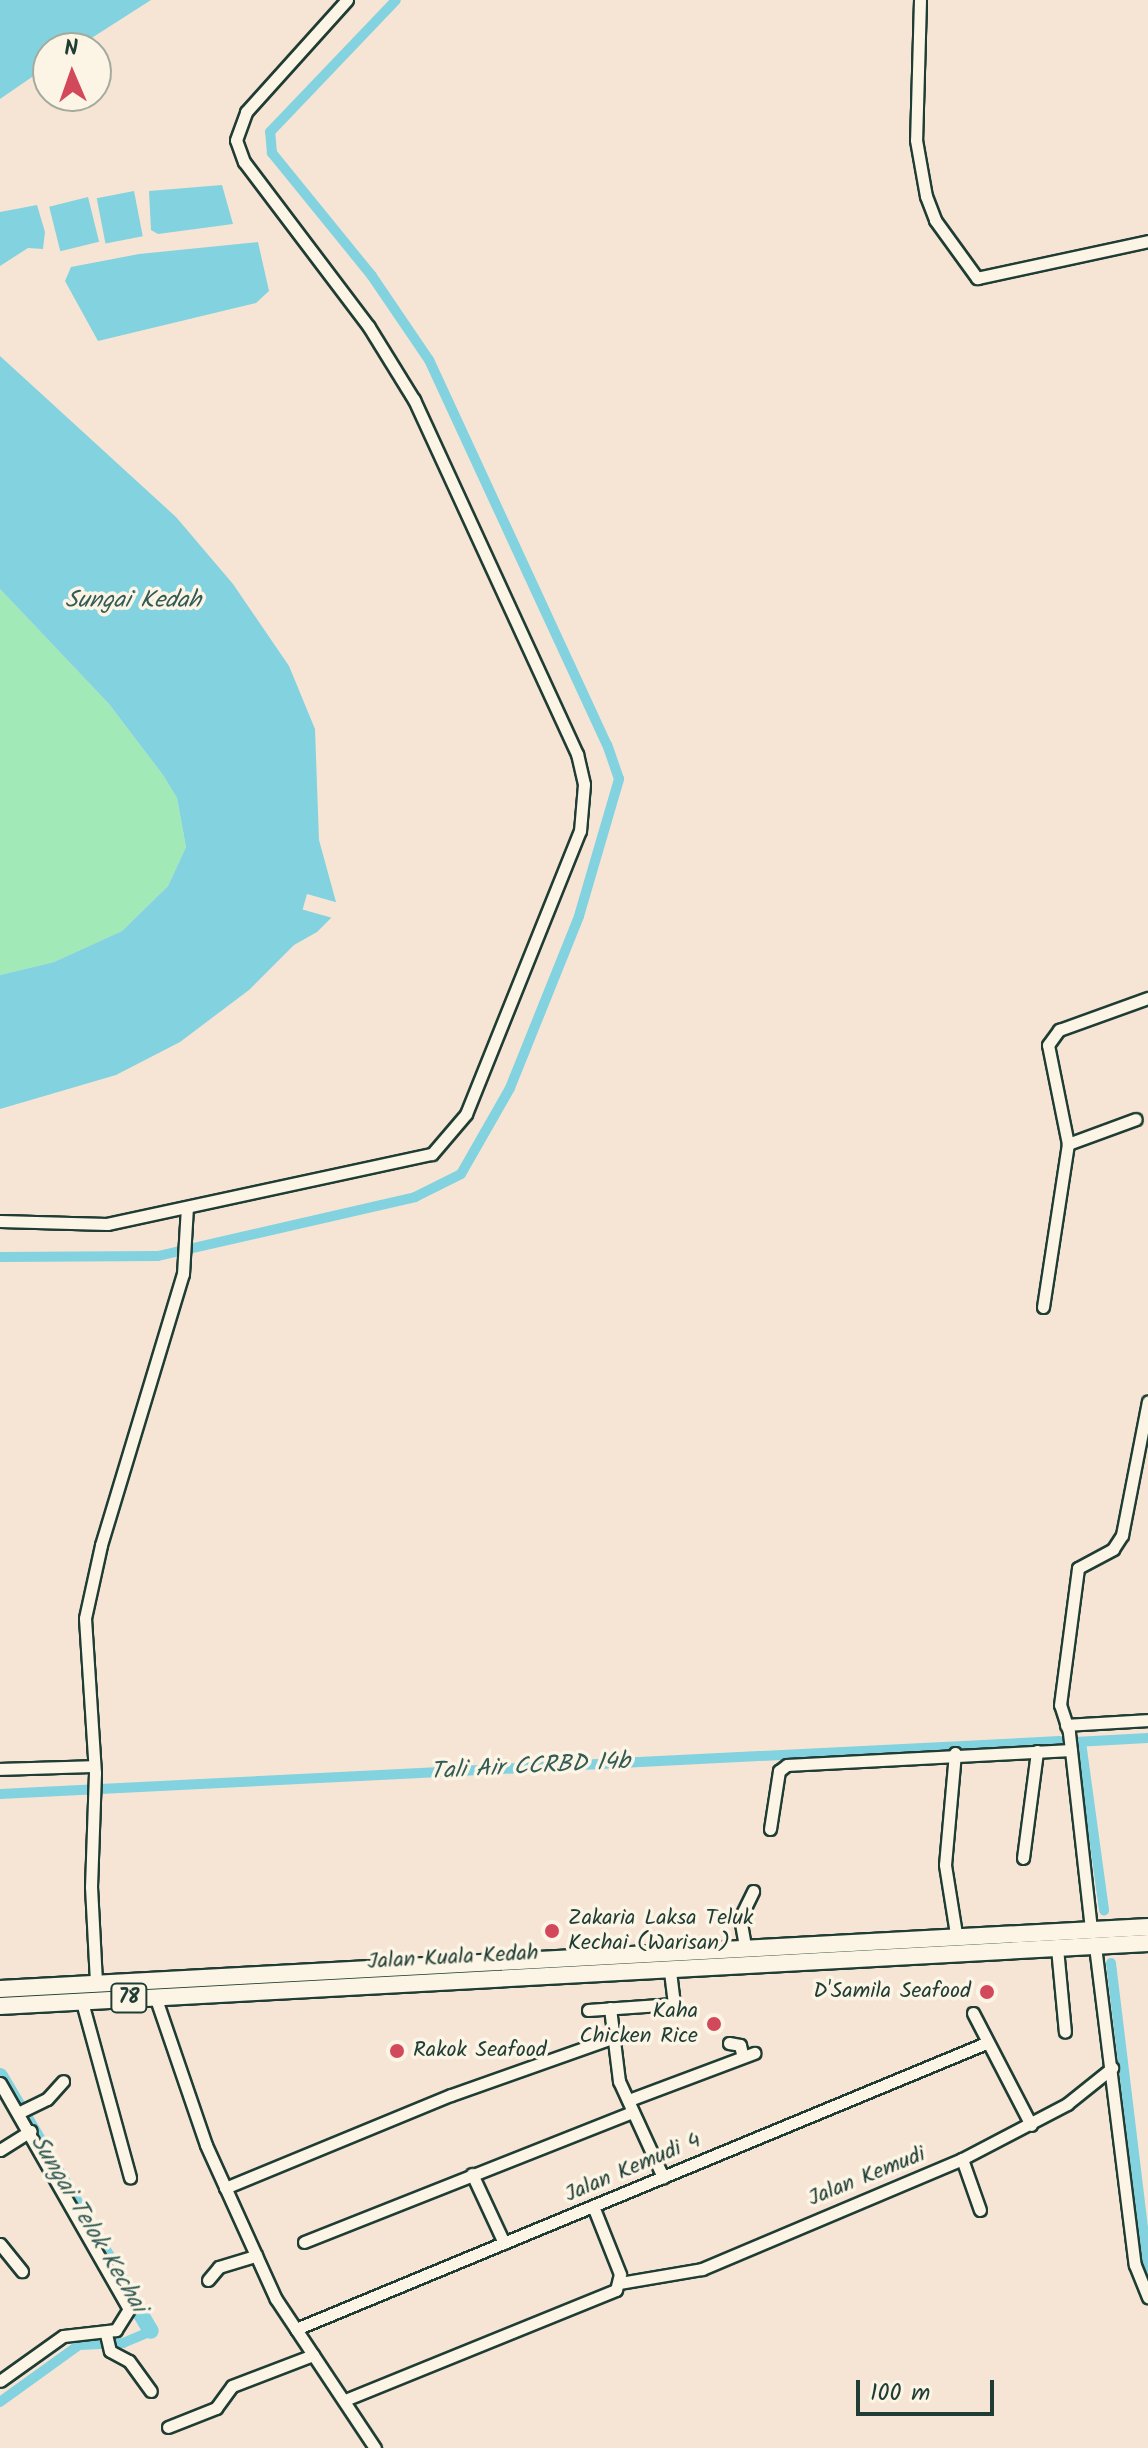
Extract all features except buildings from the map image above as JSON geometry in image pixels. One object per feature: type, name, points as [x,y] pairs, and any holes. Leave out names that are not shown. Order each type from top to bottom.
[{"type":"main road","name":"Jalan Kuala Kedah","points":[[1123,1937],[1148,1927]]},
{"type":"main road","name":"Jalan Kuala Kedah","points":[[0,1989],[956,1934],[1123,1937],[1148,1943]]},
{"type":"main road","name":"Jalan Kuala Kedah","points":[[0,2006],[1057,1948],[1096,1938]]},
{"type":"main road","points":[[494,1960],[497,1979]]},
{"type":"main road","points":[[251,1973],[259,1991]]},
{"type":"street","points":[[0,1221],[94,1226],[406,1163],[443,1146],[466,1114],[584,814],[582,773],[564,721],[414,400],[369,327],[244,162],[236,140],[246,112],[347,0]]},
{"type":"street","points":[[920,0],[916,140],[926,196],[935,220],[977,278],[1148,241]]},
{"type":"street","points":[[1043,1307],[1068,1144],[1050,1040],[1066,1027],[1148,998]]},
{"type":"street","points":[[1068,1144],[1136,1119]]},
{"type":"street","points":[[96,1982],[91,1887],[95,1802],[85,1618],[101,1545],[188,1254],[187,1207]]},
{"type":"street","points":[[1148,1401],[1119,1543],[1078,1568],[1060,1705],[1071,1748],[1135,2265],[1148,2297]]},
{"type":"street","points":[[1068,1729],[1148,1720]]},
{"type":"street","points":[[770,1829],[778,1777],[785,1766],[1071,1748]]},
{"type":"street","points":[[1023,1858],[1037,1751]]},
{"type":"street","points":[[955,1753],[945,1865],[956,1934]]},
{"type":"street","points":[[0,1769],[94,1770]]},
{"type":"street","points":[[745,1946],[740,1918],[753,1891]]},
{"type":"street","points":[[1057,1948],[1065,2032]]},
{"type":"street","points":[[588,2010],[674,2004],[670,1971]]},
{"type":"street","points":[[155,1996],[225,2188],[256,2256],[296,2329],[375,2448]]},
{"type":"street","points":[[82,2002],[130,2178]]},
{"type":"street","points":[[610,2008],[619,2081],[663,2177]]},
{"type":"street","points":[[973,2013],[1031,2125]]},
{"type":"street","points":[[225,2188],[451,2095],[615,2037]]},
{"type":"street","points":[[629,2100],[748,2054],[740,2045],[729,2043]]},
{"type":"street","name":"Jalan Kemudi 4","points":[[296,2329],[986,2043]]},
{"type":"street","name":"Jalan Kemudi","points":[[345,2400],[616,2290],[620,2283],[702,2269],[962,2159],[1031,2125],[1112,2068]]},
{"type":"street","points":[[23,2110],[47,2099],[63,2081]]},
{"type":"street","points":[[0,2083],[23,2110],[30,2131],[129,2309],[121,2326],[106,2335],[63,2336],[0,2381]]},
{"type":"street","points":[[304,2242],[629,2113]]},
{"type":"street","points":[[0,2150],[30,2131]]},
{"type":"street","points":[[962,2159],[980,2210]]},
{"type":"street","points":[[472,2174],[504,2243]]},
{"type":"street","points":[[593,2206],[620,2283]]},
{"type":"street","points":[[0,2244],[22,2271]]},
{"type":"street","points":[[208,2280],[219,2267],[256,2256]]},
{"type":"street","points":[[106,2335],[109,2349],[129,2361],[151,2391]]},
{"type":"street","points":[[168,2427],[206,2413],[232,2386],[313,2355]]},
{"type":"green space","points":[[0,589],[109,704],[163,775],[177,798],[186,847],[168,886],[122,931],[54,962],[0,975]]},
{"type":"water","points":[[0,0],[151,0],[101,32],[32,32],[32,77],[0,99]]},
{"type":"water","points":[[222,185],[233,224],[158,234],[151,230],[149,191]]},
{"type":"water","points":[[134,191],[143,236],[105,243],[97,198]]},
{"type":"water","points":[[88,197],[99,242],[60,251],[49,207]]},
{"type":"water","points":[[37,205],[45,232],[43,249],[28,248],[0,266],[0,212]]},
{"type":"water","points":[[258,242],[269,291],[256,303],[98,341],[65,281],[71,267],[139,254]]},
{"type":"water","name":"Sungai Kedah","points":[[0,356],[176,517],[233,584],[289,666],[315,729],[319,840],[336,902],[331,918],[317,932],[294,945],[249,990],[180,1042],[116,1075],[0,1109],[0,975],[54,962],[122,931],[168,886],[186,847],[177,798],[163,775],[109,704],[0,589]]},
{"type":"pier","points":[[307,894],[339,903],[334,918],[303,909]]},
{"type":"waterway","points":[[0,1257],[158,1256],[415,1197],[461,1174],[510,1088],[579,916],[619,779],[607,745],[429,360],[372,276],[272,153],[270,132],[396,0]]},
{"type":"waterway","points":[[1075,1742],[1148,1738]]},
{"type":"waterway","name":"Tali Air CCRBD 14b","points":[[0,1794],[1060,1741]]},
{"type":"waterway","points":[[1081,1742],[1104,1910]]},
{"type":"waterway","points":[[1111,1963],[1148,2270]]},
{"type":"waterway","name":"Sungai Telok Kechai","points":[[0,2076],[151,2331]]},
{"type":"waterway","points":[[0,2402],[79,2345],[123,2343],[151,2331]]},
{"type":"place","name":"Zakaria Laksa Teluk Kechai (Warisan)","points":[[552,1931]]},
{"type":"place","name":"D'Samila Seafood","points":[[987,1992]]},
{"type":"place","name":"Kaha Chicken Rice","points":[[714,2024]]},
{"type":"place","name":"Rakok Seafood","points":[[397,2051]]}]
